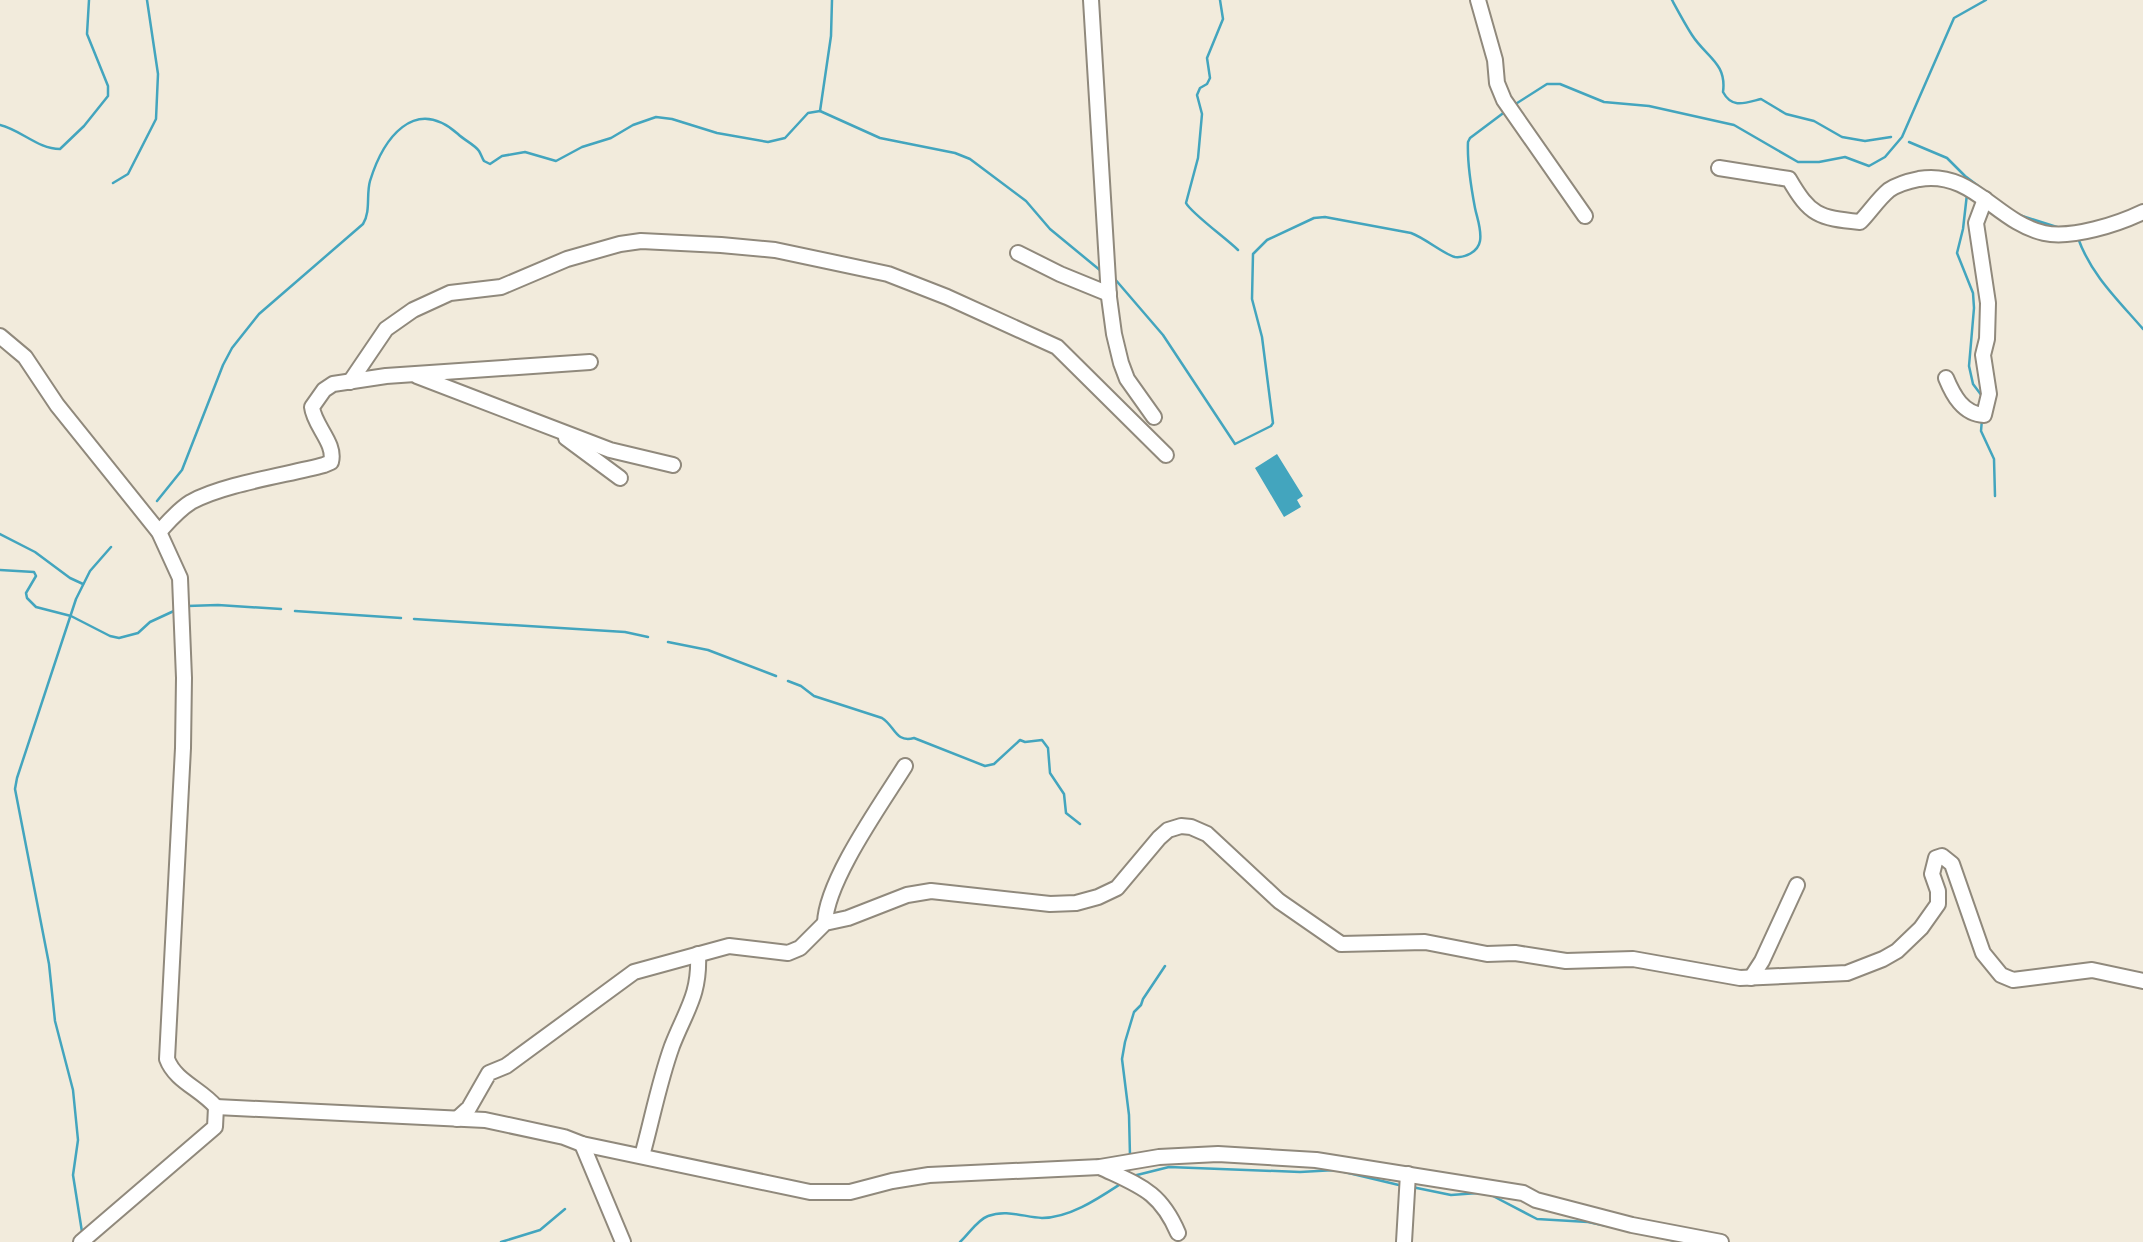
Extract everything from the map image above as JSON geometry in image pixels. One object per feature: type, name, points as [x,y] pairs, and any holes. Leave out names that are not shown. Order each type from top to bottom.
[{"type":"street","points":[[1091,0],[1109,294],[1114,334],[1127,379],[1154,417]]},
{"type":"street","points":[[1478,0],[1495,60],[1497,83],[1504,100],[1585,216]]},
{"type":"street","points":[[1719,168],[1782,176],[1789,179],[1811,211],[1860,222],[1888,191],[1898,185],[1942,177],[1957,181],[2026,226],[2044,233],[2062,234],[2091,230],[2143,212]]},
{"type":"street","points":[[1946,378],[1957,400],[1976,415],[1984,415],[1989,394],[1983,355],[1987,339],[1988,303],[1976,223],[1985,199]]},
{"type":"street","points":[[351,382],[386,329],[413,310],[450,293],[501,287],[567,259],[620,244],[641,241],[721,245],[775,250],[888,274],[947,297],[1057,347],[1166,455]]},
{"type":"street","points":[[1018,253],[1109,294]]},
{"type":"street","points":[[0,336],[25,357],[57,405],[159,532],[180,578],[184,678],[180,818],[167,1059],[171,1070],[207,1096],[216,1107],[215,1127],[81,1242]]},
{"type":"street","points":[[159,532],[176,512],[216,492],[331,461],[331,448],[313,415],[312,407],[324,390],[333,384],[413,374],[590,362]]},
{"type":"street","points":[[413,374],[610,450],[673,465]]},
{"type":"street","points":[[553,428],[620,478]]},
{"type":"street","points":[[825,923],[825,910],[842,872],[863,832],[905,766]]},
{"type":"street","points":[[457,1119],[469,1108],[489,1073],[506,1066],[634,972],[729,946],[788,953],[800,948],[825,923],[848,918],[906,895],[931,891],[1050,904],[1098,897],[1116,888],[1168,830],[1181,826],[1207,834],[1279,901],[1340,944],[1425,942],[1487,954],[1515,953],[1566,961],[1633,959],[1740,978],[1847,973],[1883,959],[1921,928],[1938,904],[1938,891],[1932,874],[1936,858],[1942,856],[1952,864],[1983,953],[2001,975],[2013,980],[2092,970],[2143,981]]},
{"type":"street","points":[[1751,978],[1762,961],[1797,885]]},
{"type":"street","points":[[642,1156],[672,1048],[699,977],[698,954]]},
{"type":"street","points":[[216,1107],[485,1119],[564,1137],[582,1144],[810,1192],[850,1192],[929,1175],[1100,1167],[1159,1157],[1218,1154],[1316,1160],[1523,1192],[1535,1200],[1632,1225],[1721,1242]]},
{"type":"street","points":[[582,1144],[623,1242]]},
{"type":"street","points":[[1100,1167],[1151,1192],[1168,1211],[1178,1233]]},
{"type":"street","points":[[1404,1242],[1408,1174]]},
{"type":"water","points":[[1277,454],[1303,496],[1297,500],[1301,507],[1284,517],[1255,468]]},
{"type":"waterway","points":[[0,125],[44,146],[60,149],[84,126],[108,96],[108,86],[87,34],[89,0]]},
{"type":"waterway","points":[[113,183],[128,174],[156,119],[158,74],[147,0]]},
{"type":"waterway","points":[[820,111],[831,36],[832,0]]},
{"type":"waterway","points":[[1220,0],[1223,19],[1207,58],[1210,78],[1197,95],[1202,114],[1198,158],[1186,203],[1238,250]]},
{"type":"waterway","points":[[1672,0],[1692,35],[1719,67],[1723,92],[1730,101],[1739,103],[1761,99],[1786,114],[1814,121],[1842,137],[1865,141],[1891,137]]},
{"type":"waterway","points":[[1514,105],[1547,84],[1560,84],[1604,102],[1649,106],[1734,125],[1798,162],[1819,162],[1845,157],[1869,166],[1885,157],[1902,137],[1954,18],[1986,0]]},
{"type":"waterway","points":[[157,501],[182,470],[232,348],[259,314],[363,224],[367,214],[370,181],[383,150],[402,127],[414,121],[428,119],[442,123],[475,147],[484,161],[490,164],[502,156],[525,152],[556,161],[582,147],[611,138],[633,125],[656,117],[672,119],[717,133],[768,142],[785,138],[808,113],[820,111],[880,138],[955,153],[970,159],[1026,201],[1050,229],[1101,271]]},
{"type":"waterway","points":[[1114,278],[1163,335],[1235,444],[1273,423],[1262,337],[1252,299],[1253,254],[1267,240],[1314,218],[1325,217],[1411,233],[1455,257],[1470,254],[1479,245],[1480,228],[1470,175],[1468,142],[1506,111]]},
{"type":"waterway","points":[[1909,142],[1947,158],[1989,194]]},
{"type":"waterway","points":[[1967,194],[1957,253],[1973,293],[1969,366],[1973,384],[1982,396]]},
{"type":"waterway","points":[[2019,215],[2060,228]]},
{"type":"waterway","points":[[2078,238],[2098,276],[2143,329]]},
{"type":"waterway","points":[[1982,419],[1981,431],[1994,459],[1995,496]]},
{"type":"waterway","points":[[0,534],[35,552],[70,578],[83,584]]},
{"type":"waterway","points":[[82,1232],[73,1175],[78,1140],[73,1090],[55,1021],[49,964],[15,789],[76,599],[90,571],[111,547]]},
{"type":"waterway","points":[[0,570],[34,572],[36,576],[26,593],[36,607],[71,616],[110,636],[119,638],[138,633],[150,622],[176,610]]},
{"type":"waterway","points":[[187,606],[281,609]]},
{"type":"waterway","points":[[295,611],[401,618]]},
{"type":"waterway","points":[[414,619],[625,632],[648,637]]},
{"type":"waterway","points":[[668,642],[708,650],[776,676]]},
{"type":"waterway","points":[[788,681],[801,686],[814,696],[882,718],[903,738],[914,738],[985,766],[994,764],[1020,740],[1042,740],[1048,748],[1050,773],[1064,794],[1066,813],[1080,824]]},
{"type":"waterway","points":[[1130,1156],[1129,1115],[1122,1059],[1125,1042],[1134,1012],[1165,966]]},
{"type":"waterway","points":[[1133,1176],[1169,1167],[1300,1172],[1336,1170],[1403,1186]]},
{"type":"waterway","points":[[960,1242],[988,1216],[1008,1213],[1042,1218],[1063,1215],[1084,1206],[1122,1183]]},
{"type":"waterway","points":[[1412,1187],[1451,1195],[1478,1193]]},
{"type":"waterway","points":[[1491,1195],[1537,1219],[1588,1222],[1617,1228]]},
{"type":"waterway","points":[[501,1242],[540,1230],[565,1209]]},
{"type":"waterway","points":[[1655,1236],[1679,1242]]}]
